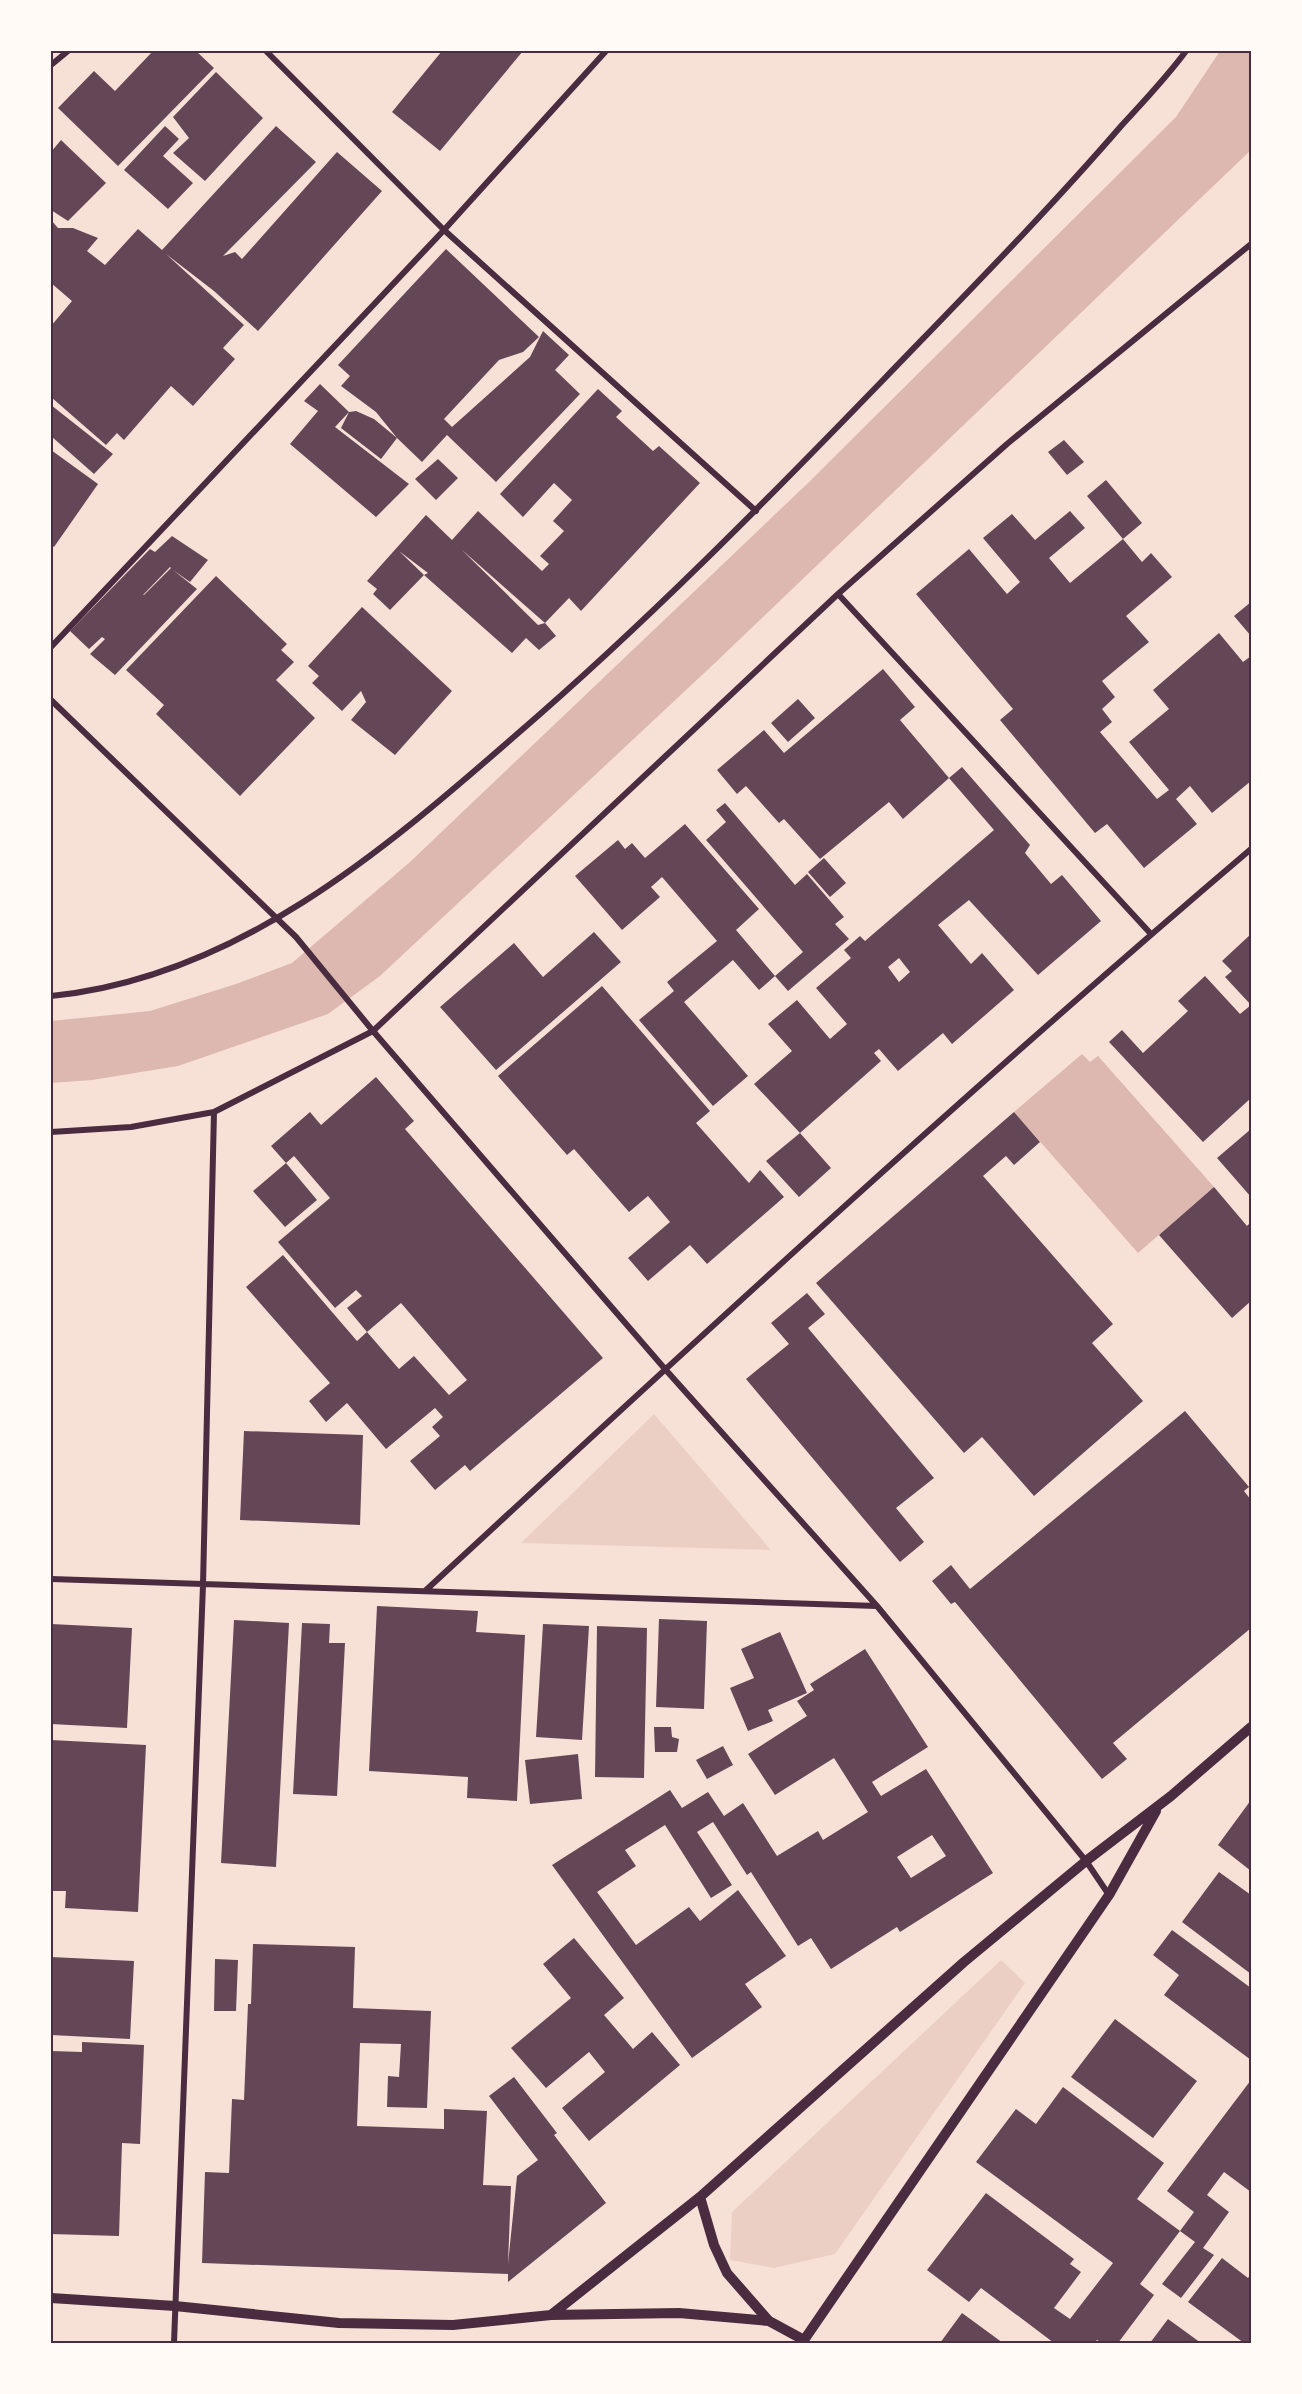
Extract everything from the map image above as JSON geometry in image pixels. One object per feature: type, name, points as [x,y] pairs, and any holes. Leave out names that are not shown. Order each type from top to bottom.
[{"type":"street","points":[[51,65],[68,51]]},
{"type":"street","points":[[266,51],[444,230],[756,512]]},
{"type":"street","points":[[51,647],[444,230],[606,51]]},
{"type":"street","points":[[51,996],[91,992],[198,960],[279,918],[414,825],[572,687],[756,512],[1059,199],[1182,53]]},
{"type":"street","points":[[51,1132],[131,1127],[214,1112],[373,1031],[838,594],[1007,444],[1251,244]]},
{"type":"street","points":[[838,594],[1150,934]]},
{"type":"street","points":[[51,700],[279,918],[296,937],[373,1031],[665,1369],[877,1606],[1086,1861],[1109,1895]]},
{"type":"street","points":[[425,1591],[665,1369],[1150,934],[1251,849]]},
{"type":"street","points":[[174,2343],[203,1585],[214,1112]]},
{"type":"street","points":[[51,1579],[877,1606]]},
{"type":"street","points":[[550,2315],[700,2197],[964,1962],[1086,1861],[1159,1805],[1251,1727]]},
{"type":"street","points":[[700,2197],[714,2245],[727,2273],[769,2321],[805,2342],[1109,1895],[1159,1805]]},
{"type":"street","points":[[51,2298],[175,2306],[351,2324],[453,2325],[550,2315],[679,2313],[769,2321]]},
{"type":"shaded area","points":[[1220,51],[1251,51],[1251,150],[716,662],[380,976],[328,1014],[178,1066],[92,1080],[51,1083],[51,1021],[150,1011],[236,984],[292,963],[410,862],[808,483],[1176,117]]},
{"type":"shaded area","points":[[1082,1054],[1090,1062],[1098,1056],[1214,1187],[1138,1253],[1014,1112]]},
{"type":"shaded area","points":[[654,1414],[771,1550],[521,1543]]},
{"type":"shaded area","points":[[1001,1960],[1025,1983],[835,2254],[774,2268],[730,2260],[732,2212]]},
{"type":"building","points":[[153,51],[196,51],[214,68],[118,166],[58,108],[94,71],[115,91]]},
{"type":"building","points":[[442,51],[523,51],[440,151],[392,112]]},
{"type":"building","points":[[216,72],[263,118],[205,181],[173,153],[189,138],[173,117]]},
{"type":"building","points":[[165,126],[179,139],[163,156],[193,183],[168,209],[124,170]]},
{"type":"building","points":[[276,126],[316,162],[223,256],[235,252],[242,259],[337,152],[382,191],[258,331],[214,291],[166,254],[244,325],[223,348],[235,359],[193,406],[171,386],[124,440],[117,433],[106,445],[51,397],[51,326],[72,301],[51,283],[51,220],[58,228],[73,228],[98,238],[87,251],[105,265],[138,229],[162,250]]},
{"type":"building","points":[[61,140],[106,183],[68,221],[51,210],[51,152]]},
{"type":"building","points":[[446,249],[539,337],[523,352],[499,360],[444,419],[452,427],[530,357],[543,331],[569,355],[555,370],[580,394],[496,482],[447,435],[422,462],[397,438],[376,412],[341,386],[350,376],[338,365]]},
{"type":"building","points":[[320,384],[349,412],[335,427],[409,484],[376,517],[290,444],[318,411],[304,401]]},
{"type":"building","points":[[598,389],[622,411],[616,417],[653,451],[659,446],[700,483],[581,611],[569,598],[545,623],[556,636],[539,650],[526,638],[512,653],[424,575],[390,610],[373,594],[377,589],[367,581],[426,515],[452,540],[478,511],[542,571],[549,564],[540,556],[564,531],[553,521],[572,500],[554,483],[523,517],[500,494]],"holes":[[[461,549],[545,623],[538,625]],[[399,551],[428,573],[424,575]]]},
{"type":"building","points":[[51,405],[113,454],[94,474],[51,436]]},
{"type":"building","points":[[356,411],[374,419],[397,438],[381,459],[341,428],[349,412]]},
{"type":"building","points":[[1064,440],[1084,462],[1067,475],[1048,452]]},
{"type":"building","points":[[51,450],[98,484],[54,547],[51,544]]},
{"type":"building","points":[[438,459],[458,478],[436,500],[415,479]]},
{"type":"building","points":[[1106,480],[1142,523],[1123,539],[1087,496]]},
{"type":"building","points":[[1070,511],[1085,528],[1049,558],[1070,583],[1123,539],[1142,562],[1151,553],[1172,577],[1126,616],[1149,642],[1102,681],[1115,697],[1102,709],[1112,722],[1100,732],[1157,799],[1169,790],[1129,742],[1169,709],[1153,690],[1219,633],[1243,662],[1251,656],[1251,781],[1212,813],[1190,786],[1176,799],[1197,824],[1144,868],[1107,824],[1095,833],[1000,720],[1013,709],[916,594],[969,549],[1007,594],[1020,582],[983,538],[1012,514],[1035,540]]},
{"type":"building","points":[[172,536],[208,560],[190,582],[173,570],[197,589],[115,675],[90,654],[105,639],[102,637],[89,649],[70,631],[150,549],[155,552]],"holes":[[[170,567],[144,595],[143,595]]]},
{"type":"building","points":[[216,576],[287,644],[281,650],[294,662],[276,680],[315,718],[240,796],[156,714],[164,705],[126,670]]},
{"type":"building","points":[[1251,602],[1251,636],[1234,616]]},
{"type":"building","points":[[362,607],[452,691],[395,755],[351,720],[366,702],[361,691],[342,711],[312,683],[319,676],[308,666]]},
{"type":"building","points":[[883,669],[915,707],[900,720],[949,778],[903,819],[889,802],[820,859],[784,819],[779,823],[746,786],[737,794],[717,770],[764,730],[784,753]]},
{"type":"building","points":[[798,699],[815,718],[788,742],[771,723]]},
{"type":"building","points":[[962,767],[1030,845],[1025,853],[1051,884],[1062,875],[1101,921],[1038,975],[969,900],[938,925],[971,964],[982,953],[1014,990],[952,1044],[943,1033],[898,1071],[879,1049],[874,1053],[881,1061],[800,1133],[754,1084],[792,1051],[768,1024],[797,1000],[830,1039],[847,1024],[816,988],[851,958],[844,950],[860,936],[865,941],[994,830],[949,778]],"holes":[[[899,958],[910,972],[899,982],[888,967]]]},
{"type":"building","points":[[725,803],[795,885],[807,874],[844,917],[835,924],[849,939],[788,991],[775,976],[803,952],[706,840],[726,822],[716,810]]},
{"type":"building","points":[[685,824],[759,909],[736,930],[775,976],[759,990],[733,960],[684,1002],[748,1076],[713,1106],[639,1020],[674,991],[667,982],[717,941],[662,877],[651,887],[660,897],[622,930],[575,876],[618,840],[625,849],[632,843],[645,858]]},
{"type":"building","points":[[824,858],[846,883],[830,897],[808,872]]},
{"type":"building","points":[[594,932],[621,962],[496,1070],[440,1007],[514,943],[543,977]]},
{"type":"building","points":[[1251,934],[1251,1005],[1225,977],[1232,971],[1222,961]]},
{"type":"building","points":[[1205,976],[1240,1014],[1251,1005],[1251,1098],[1203,1142],[1109,1042],[1122,1030],[1143,1053],[1188,1011],[1178,1001]]},
{"type":"building","points":[[602,986],[710,1111],[696,1123],[749,1183],[760,1170],[784,1197],[707,1264],[690,1245],[648,1281],[628,1258],[670,1222],[648,1196],[629,1212],[574,1149],[567,1155],[498,1076]]},
{"type":"building","points":[[376,1077],[414,1121],[405,1129],[603,1358],[470,1471],[465,1465],[435,1490],[410,1461],[440,1436],[432,1427],[443,1417],[435,1408],[386,1449],[347,1403],[326,1422],[309,1401],[330,1383],[246,1287],[283,1255],[357,1341],[367,1332],[347,1308],[362,1296],[356,1290],[335,1308],[278,1242],[330,1198],[294,1156],[286,1163],[271,1146],[310,1112],[321,1125]],"holes":[[[401,1303],[467,1380],[449,1395],[414,1356],[399,1369],[367,1332]]]},
{"type":"building","points":[[1014,1112],[1040,1142],[1014,1165],[1006,1156],[983,1176],[1113,1324],[1092,1343],[1143,1401],[1034,1496],[982,1437],[964,1453],[816,1283]]},
{"type":"building","points":[[1251,1129],[1251,1197],[1217,1158]]},
{"type":"building","points":[[800,1133],[831,1168],[799,1197],[766,1161]]},
{"type":"building","points":[[286,1163],[317,1200],[285,1227],[253,1191]]},
{"type":"building","points":[[1214,1187],[1247,1226],[1251,1222],[1251,1301],[1232,1318],[1159,1235]]},
{"type":"building","points":[[807,1293],[825,1314],[808,1328],[934,1478],[896,1508],[924,1542],[900,1562],[746,1379],[789,1344],[771,1323]]},
{"type":"building","points":[[1185,1411],[1249,1487],[1244,1491],[1251,1500],[1251,1628],[1113,1743],[1127,1759],[1102,1779],[955,1602],[951,1604],[932,1581],[951,1565],[970,1589]]},
{"type":"building","points":[[244,1431],[363,1435],[360,1525],[240,1520]]},
{"type":"building","points":[[377,1606],[478,1611],[476,1632],[525,1635],[517,1801],[467,1798],[468,1777],[369,1771]]},
{"type":"building","points":[[659,1619],[707,1621],[704,1709],[656,1707]]},
{"type":"building","points":[[234,1620],[289,1623],[276,1867],[221,1863]]},
{"type":"building","points":[[302,1623],[330,1624],[329,1643],[345,1643],[337,1796],[293,1794]]},
{"type":"building","points":[[51,1624],[132,1628],[127,1728],[51,1724]]},
{"type":"building","points":[[543,1624],[589,1626],[582,1740],[536,1737]]},
{"type":"building","points":[[597,1626],[647,1628],[644,1778],[595,1777]]},
{"type":"building","points":[[780,1632],[807,1693],[768,1710],[773,1721],[748,1731],[730,1688],[754,1678],[741,1649]]},
{"type":"building","points":[[865,1649],[928,1747],[872,1782],[881,1796],[926,1769],[993,1873],[900,1932],[897,1927],[831,1969],[811,1938],[798,1946],[751,1872],[747,1875],[713,1822],[697,1832],[732,1885],[711,1898],[665,1825],[625,1850],[636,1866],[597,1892],[636,1945],[689,1907],[700,1921],[738,1890],[786,1956],[745,1984],[762,2007],[692,2058],[552,1865],[670,1790],[682,1808],[708,1792],[724,1816],[743,1803],[777,1856],[818,1831],[823,1840],[868,1812],[834,1758],[775,1795],[748,1754],[807,1716],[797,1701],[814,1690],[810,1684]],"holes":[[[932,1835],[946,1856],[911,1878],[897,1857]]]},
{"type":"building","points":[[654,1727],[671,1727],[672,1737],[679,1739],[677,1752],[655,1752]]},
{"type":"building","points":[[51,1740],[146,1745],[138,1912],[65,1908],[66,1891],[51,1891]]},
{"type":"building","points":[[723,1746],[733,1765],[707,1779],[696,1760]]},
{"type":"building","points":[[578,1754],[582,1799],[530,1804],[525,1760]]},
{"type":"building","points":[[1251,1800],[1251,1871],[1218,1845]]},
{"type":"building","points":[[1219,1872],[1251,1895],[1251,1974],[1182,1922]]},
{"type":"building","points":[[1172,1930],[1251,1988],[1251,2060],[1164,1995],[1179,1975],[1153,1955]]},
{"type":"building","points":[[574,1938],[624,1998],[604,2015],[633,2049],[652,2032],[680,2065],[589,2141],[562,2108],[605,2072],[589,2052],[546,2088],[511,2048],[571,1998],[543,1964]]},
{"type":"building","points":[[253,1944],[355,1947],[353,2008],[431,2011],[427,2108],[387,2107],[388,2076],[399,2077],[401,2044],[360,2043],[357,2126],[444,2129],[444,2109],[487,2111],[483,2185],[511,2186],[508,2264],[517,2176],[538,2160],[489,2096],[514,2077],[557,2133],[554,2135],[606,2203],[508,2282],[508,2274],[202,2263],[205,2172],[229,2173],[232,2099],[244,2100]]},
{"type":"building","points":[[51,1957],[134,1961],[130,2039],[51,2035]]},
{"type":"building","points":[[215,1959],[238,1960],[236,2011],[214,2011]]},
{"type":"building","points":[[1115,2019],[1197,2081],[1153,2138],[1071,2077]]},
{"type":"building","points":[[82,2042],[144,2045],[140,2144],[122,2143],[119,2236],[51,2234],[51,2051],[82,2052]]},
{"type":"building","points":[[1251,2080],[1251,2192],[1224,2172],[1207,2195],[1229,2212],[1203,2248],[1214,2255],[1181,2298],[1162,2284],[1195,2242],[1180,2231],[1194,2212],[1167,2191]]},
{"type":"building","points":[[1063,2087],[1164,2163],[1137,2199],[1180,2231],[1140,2284],[1154,2295],[1118,2343],[1102,2343],[1097,2340],[1094,2343],[1054,2343],[981,2288],[969,2302],[927,2270],[986,2193],[1074,2259],[1070,2264],[1081,2272],[1054,2308],[1070,2319],[1113,2263],[976,2162],[1016,2109],[1036,2124]]},
{"type":"building","points":[[1222,2258],[1248,2278],[1251,2274],[1251,2343],[1244,2343],[1188,2302]]},
{"type":"building","points":[[962,2313],[1003,2343],[940,2343]]},
{"type":"building","points":[[1168,2319],[1201,2343],[1150,2343]]}]
